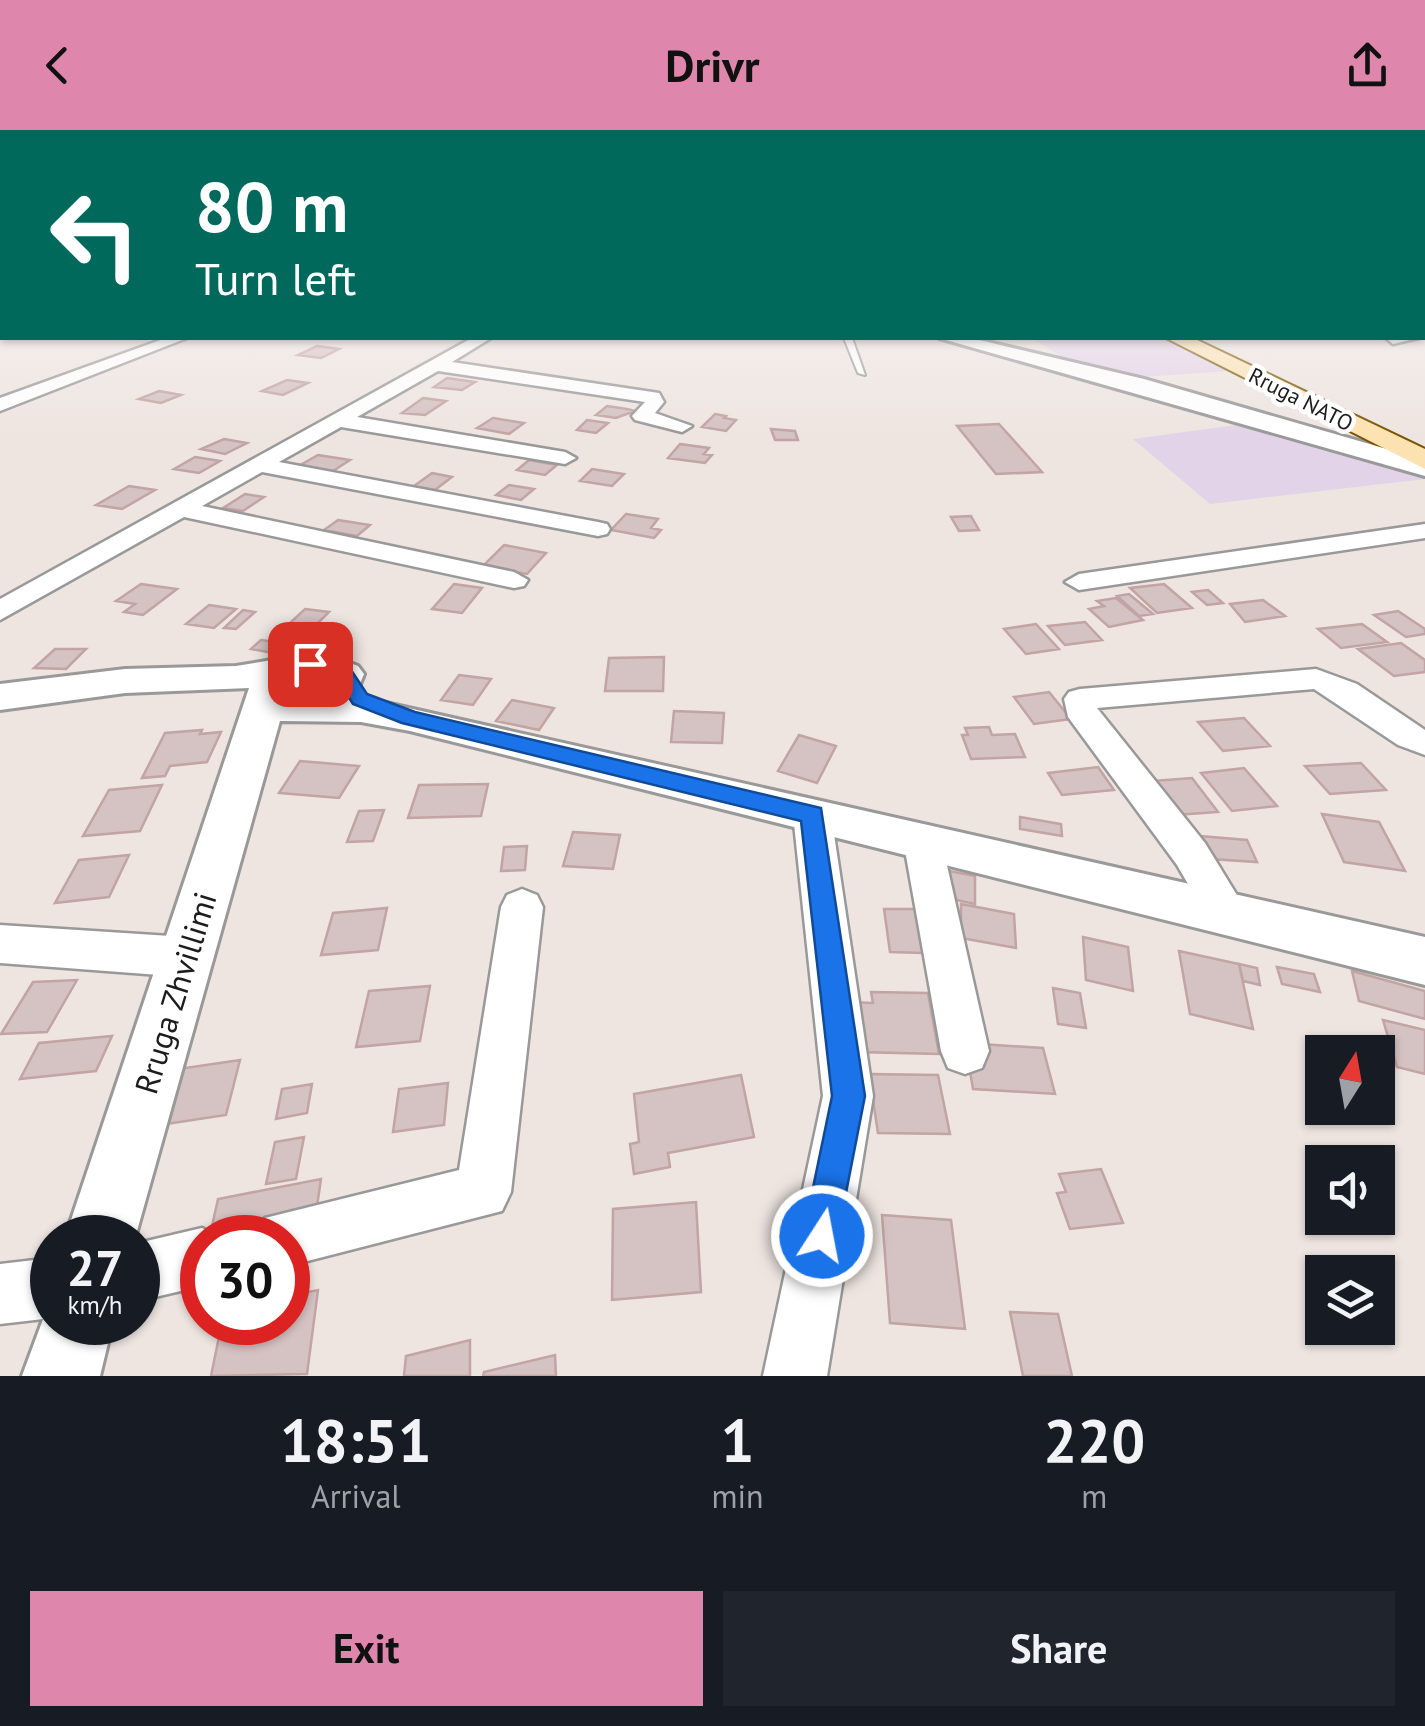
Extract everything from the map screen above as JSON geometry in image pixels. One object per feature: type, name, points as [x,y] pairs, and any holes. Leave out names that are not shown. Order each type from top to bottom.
[{"type":"main road","name":"Rruga NATO","points":[[1181,340],[1425,460]]},
{"type":"street","points":[[0,405],[174,340]]},
{"type":"street","points":[[0,611],[480,340]]},
{"type":"street","points":[[957,340],[1136,384],[1425,468]]},
{"type":"street","points":[[434,366],[652,397],[656,400],[642,416],[682,426]]},
{"type":"street","points":[[336,420],[565,458]]},
{"type":"street","points":[[1335,444],[1382,448],[1385,443],[1375,436]]},
{"type":"street","points":[[258,465],[598,529]]},
{"type":"street","points":[[181,509],[514,580]]},
{"type":"street","points":[[1079,582],[1425,531]]},
{"type":"street","points":[[280,704],[341,690],[344,674],[360,699],[410,718]]},
{"type":"street","points":[[1226,910],[1190,854],[1080,709],[1080,698],[1316,678],[1341,687],[1406,738],[1425,743]]},
{"type":"street","points":[[0,697],[125,681],[212,679],[280,704],[362,708],[410,718],[1226,910],[1425,961]]},
{"type":"street","name":"Rruga Zhvillimi","points":[[107,1215],[186,958],[280,704]]},
{"type":"street","points":[[795,1376],[848,1096],[812,814]]},
{"type":"street","points":[[922,839],[965,1052]]},
{"type":"street","points":[[310,1232],[483,1192],[522,908]]},
{"type":"street","points":[[0,944],[186,958]]},
{"type":"street","points":[[0,1294],[30,1291]]},
{"type":"street","points":[[61,1376],[70,1345]]},
{"type":"lane","points":[[849,340],[862,373]]},
{"type":"shaded area","points":[[1036,340],[1167,340],[1229,371],[1128,378],[1074,365]]},
{"type":"shaded area","points":[[1251,423],[1425,473],[1425,479],[1210,504],[1133,439]]},
{"type":"building","points":[[317,346],[339,349],[321,358],[298,355]]},
{"type":"building","points":[[447,378],[475,382],[462,390],[434,387]]},
{"type":"building","points":[[287,380],[308,383],[283,395],[262,391]]},
{"type":"building","points":[[159,391],[181,395],[161,403],[139,399]]},
{"type":"building","points":[[423,398],[446,401],[425,415],[402,413]]},
{"type":"building","points":[[607,406],[635,411],[616,418],[596,415]]},
{"type":"building","points":[[715,414],[736,420],[726,431],[702,427]]},
{"type":"building","points":[[493,418],[524,423],[509,434],[477,428]]},
{"type":"building","points":[[587,420],[608,423],[596,433],[577,430]]},
{"type":"building","points":[[999,424],[1042,472],[996,474],[957,426]]},
{"type":"building","points":[[771,429],[795,431],[798,440],[775,440]]},
{"type":"building","points":[[224,439],[247,443],[225,454],[201,449]]},
{"type":"building","points":[[680,444],[709,448],[704,454],[712,455],[705,463],[668,458]]},
{"type":"building","points":[[318,455],[350,460],[330,473],[297,467]]},
{"type":"building","points":[[195,457],[220,461],[199,473],[174,469]]},
{"type":"building","points":[[529,460],[557,465],[545,475],[517,470]]},
{"type":"building","points":[[592,469],[624,474],[612,486],[580,481]]},
{"type":"building","points":[[432,473],[452,477],[435,490],[414,486]]},
{"type":"building","points":[[509,485],[534,489],[521,500],[496,495]]},
{"type":"building","points":[[129,486],[155,490],[122,509],[96,505]]},
{"type":"building","points":[[245,494],[264,497],[243,511],[223,508]]},
{"type":"building","points":[[626,514],[658,519],[651,528],[661,530],[654,538],[611,530]]},
{"type":"building","points":[[971,516],[979,530],[959,531],[951,517]]},
{"type":"building","points":[[338,520],[370,525],[357,536],[324,530]]},
{"type":"building","points":[[504,545],[546,553],[527,574],[483,566]]},
{"type":"building","points":[[141,584],[177,589],[143,615],[124,612],[135,604],[116,601]]},
{"type":"building","points":[[454,584],[482,588],[462,613],[432,609]]},
{"type":"building","points":[[1164,584],[1192,608],[1157,613],[1130,588]]},
{"type":"building","points":[[1208,590],[1223,603],[1207,605],[1192,592]]},
{"type":"building","points":[[1129,594],[1153,614],[1139,616],[1117,596]]},
{"type":"building","points":[[1116,598],[1143,620],[1109,627],[1089,609],[1104,606],[1097,601]]},
{"type":"building","points":[[1263,600],[1285,616],[1245,622],[1230,604]]},
{"type":"building","points":[[209,605],[236,609],[214,628],[186,624]]},
{"type":"building","points":[[305,609],[329,612],[303,638],[277,635]]},
{"type":"building","points":[[243,610],[255,612],[236,629],[224,628]]},
{"type":"building","points":[[1398,611],[1425,629],[1425,634],[1406,637],[1374,615]]},
{"type":"building","points":[[1085,622],[1102,640],[1065,645],[1048,626]]},
{"type":"building","points":[[1036,624],[1059,649],[1026,654],[1004,629]]},
{"type":"building","points":[[1362,624],[1387,642],[1341,648],[1318,629]]},
{"type":"building","points":[[261,640],[288,644],[278,654],[251,649]]},
{"type":"building","points":[[1401,643],[1425,660],[1425,672],[1394,676],[1358,649]]},
{"type":"building","points":[[55,649],[86,649],[66,669],[34,668]]},
{"type":"building","points":[[664,657],[663,691],[605,691],[609,658]]},
{"type":"building","points":[[459,675],[491,679],[473,705],[441,700]]},
{"type":"building","points":[[1049,692],[1071,719],[1034,724],[1014,697]]},
{"type":"building","points":[[512,700],[554,708],[539,730],[496,721]]},
{"type":"building","points":[[674,711],[724,713],[722,743],[671,742]]},
{"type":"building","points":[[1244,718],[1270,746],[1223,751],[1198,722]]},
{"type":"building","points":[[989,727],[992,735],[1015,734],[1025,757],[971,759],[962,735],[968,735],[965,728]]},
{"type":"building","points":[[202,730],[200,734],[221,732],[207,762],[170,766],[165,776],[142,778],[165,733]]},
{"type":"building","points":[[799,735],[836,746],[817,783],[778,771]]},
{"type":"building","points":[[300,761],[359,766],[339,798],[279,793]]},
{"type":"building","points":[[1361,763],[1386,790],[1330,794],[1305,766]]},
{"type":"building","points":[[1098,767],[1114,790],[1062,795],[1048,773]]},
{"type":"building","points":[[1244,768],[1277,806],[1232,811],[1201,773]]},
{"type":"building","points":[[1192,778],[1218,812],[1176,815],[1152,781]]},
{"type":"building","points":[[488,784],[481,816],[408,818],[419,785]]},
{"type":"building","points":[[162,785],[140,831],[83,836],[109,790]]},
{"type":"building","points":[[384,810],[373,841],[347,842],[359,811]]},
{"type":"building","points":[[1322,814],[1379,822],[1405,871],[1344,862]]},
{"type":"building","points":[[1020,817],[1061,824],[1062,836],[1020,829]]},
{"type":"building","points":[[573,832],[620,835],[613,869],[563,866]]},
{"type":"building","points":[[1200,836],[1247,840],[1257,862],[1210,859]]},
{"type":"building","points":[[527,846],[525,870],[501,871],[504,847]]},
{"type":"building","points":[[129,855],[109,897],[55,903],[79,860]]},
{"type":"building","points":[[939,869],[975,876],[975,904],[937,896]]},
{"type":"building","points":[[961,904],[1014,914],[1016,948],[961,938]]},
{"type":"building","points":[[387,908],[378,950],[321,955],[333,913]]},
{"type":"building","points":[[884,909],[915,909],[923,953],[890,952]]},
{"type":"building","points":[[1083,937],[1128,947],[1133,991],[1086,980]]},
{"type":"building","points":[[1179,951],[1239,964],[1253,1029],[1190,1014]]},
{"type":"building","points":[[1239,964],[1257,968],[1260,985],[1243,981]]},
{"type":"building","points":[[1277,967],[1314,974],[1320,992],[1282,984]]},
{"type":"building","points":[[1352,971],[1425,991],[1425,1019],[1359,1001]]},
{"type":"building","points":[[77,980],[47,1032],[1,1034],[33,982]]},
{"type":"building","points":[[430,986],[420,1041],[356,1047],[369,991]]},
{"type":"building","points":[[1053,988],[1080,993],[1086,1028],[1058,1024]]},
{"type":"building","points":[[871,992],[928,993],[939,1054],[856,1052],[851,1002],[873,1003]]},
{"type":"building","points":[[1383,1020],[1425,1030],[1425,1074],[1397,1067],[1395,1035],[1387,1035]]},
{"type":"building","points":[[112,1036],[96,1071],[20,1079],[39,1043]]},
{"type":"building","points":[[965,1043],[1043,1048],[1055,1094],[973,1089]]},
{"type":"building","points":[[240,1060],[226,1115],[160,1125],[178,1069]]},
{"type":"building","points":[[869,1074],[938,1075],[950,1134],[878,1133]]},
{"type":"building","points":[[741,1075],[754,1137],[668,1153],[670,1167],[634,1174],[630,1144],[639,1142],[634,1094]]},
{"type":"building","points":[[448,1083],[444,1125],[393,1132],[399,1089]]},
{"type":"building","points":[[312,1084],[307,1113],[276,1119],[282,1089]]},
{"type":"building","points":[[304,1137],[296,1179],[266,1184],[275,1142]]},
{"type":"building","points":[[1101,1169],[1123,1223],[1070,1229],[1057,1193],[1066,1192],[1059,1174]]},
{"type":"building","points":[[321,1179],[316,1213],[306,1215],[214,1215],[218,1199]]},
{"type":"building","points":[[696,1202],[701,1292],[612,1300],[613,1209]]},
{"type":"building","points":[[882,1215],[951,1220],[965,1329],[890,1323]]},
{"type":"building","points":[[318,1290],[307,1374],[211,1376],[217,1345],[310,1345],[310,1292]]},
{"type":"building","points":[[1010,1312],[1058,1314],[1072,1376],[1023,1376]]},
{"type":"building","points":[[470,1340],[470,1376],[404,1376],[406,1356]]},
{"type":"building","points":[[555,1355],[556,1376],[483,1376],[484,1372]]},
{"type":"route","points":[[310,664],[340,668],[360,699],[410,718],[812,814],[848,1096],[822,1236]]}]
